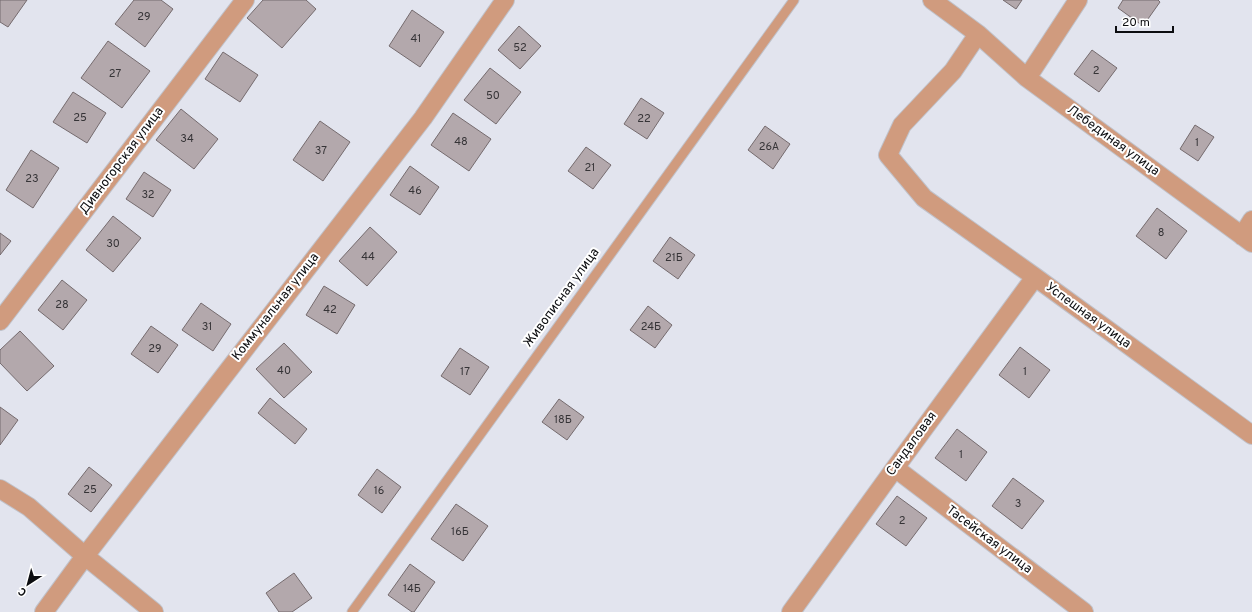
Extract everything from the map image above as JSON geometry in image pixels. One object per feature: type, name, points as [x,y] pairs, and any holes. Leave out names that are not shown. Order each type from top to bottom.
[{"type":"street","name":"Дивногорская улица","points":[[0,321],[245,0]]},
{"type":"street","name":"Коммунальная улица","points":[[44,612],[85,556],[423,118],[505,0]]},
{"type":"street","name":"Лебединая улица","points":[[932,0],[978,34],[1027,78],[1247,239]]},
{"type":"street","points":[[1027,78],[1078,0]]},
{"type":"street","name":"Успешная улица","points":[[978,34],[953,71],[902,125],[888,155],[924,198],[1252,435]]},
{"type":"street","points":[[1247,239],[1252,220]]},
{"type":"street","name":"Сандаловая","points":[[792,612],[894,468],[1035,277]]},
{"type":"street","name":"Тасейская улица","points":[[894,468],[1084,612]]},
{"type":"street","points":[[0,489],[29,506],[85,556],[154,612]]},
{"type":"lane","name":"Живописная улица","points":[[352,612],[794,0]]},
{"type":"building","points":[[0,0],[27,0],[8,27],[0,22]]},
{"type":"building","points":[[134,0],[161,0],[173,9],[145,47],[115,24]]},
{"type":"building","points":[[263,0],[306,0],[316,9],[282,48],[247,18]]},
{"type":"building","points":[[1003,0],[1022,0],[1016,9]]},
{"type":"building","points":[[1123,0],[1158,0],[1160,2],[1143,26],[1118,8]]},
{"type":"building","points":[[412,10],[444,32],[420,67],[389,46]]},
{"type":"building","points":[[519,26],[541,46],[520,69],[498,50]]},
{"type":"building","points":[[108,41],[150,71],[122,108],[81,78]]},
{"type":"building","points":[[1092,50],[1117,68],[1099,92],[1074,74]]},
{"type":"building","points":[[223,52],[258,75],[240,102],[205,79]]},
{"type":"building","points":[[490,68],[521,92],[496,124],[464,100]]},
{"type":"building","points":[[73,92],[106,113],[87,143],[53,122]]},
{"type":"building","points":[[641,98],[664,113],[647,139],[624,124]]},
{"type":"building","points":[[181,109],[218,139],[194,169],[156,140]]},
{"type":"building","points":[[453,113],[491,139],[469,171],[431,145]]},
{"type":"building","points":[[320,121],[350,142],[323,181],[293,160]]},
{"type":"building","points":[[1195,125],[1214,137],[1198,161],[1180,149]]},
{"type":"building","points":[[765,126],[790,144],[773,169],[748,150]]},
{"type":"building","points":[[586,147],[611,165],[593,189],[568,171]]},
{"type":"building","points":[[31,150],[59,168],[33,208],[6,190]]},
{"type":"building","points":[[410,166],[439,187],[420,215],[390,195]]},
{"type":"building","points":[[144,172],[171,190],[153,217],[126,199]]},
{"type":"building","points":[[1157,208],[1187,231],[1166,259],[1136,236]]},
{"type":"building","points":[[113,216],[141,238],[113,272],[86,250]]},
{"type":"building","points":[[370,227],[397,252],[367,286],[339,261]]},
{"type":"building","points":[[0,233],[11,241],[0,255]]},
{"type":"building","points":[[670,237],[695,255],[678,279],[653,261]]},
{"type":"building","points":[[62,280],[87,300],[63,330],[38,310]]},
{"type":"building","points":[[324,286],[355,305],[337,334],[306,315]]},
{"type":"building","points":[[201,303],[231,324],[213,351],[182,330]]},
{"type":"building","points":[[648,306],[672,325],[655,348],[630,330]]},
{"type":"building","points":[[151,326],[178,345],[158,373],[131,354]]},
{"type":"building","points":[[20,331],[54,366],[27,391],[0,363],[0,350]]},
{"type":"building","points":[[284,343],[312,372],[284,398],[256,369]]},
{"type":"building","points":[[1020,347],[1050,370],[1029,398],[999,375]]},
{"type":"building","points":[[460,348],[489,367],[470,395],[441,376]]},
{"type":"building","points":[[270,398],[307,429],[295,444],[258,413]]},
{"type":"building","points":[[559,399],[584,417],[567,440],[542,422]]},
{"type":"building","points":[[0,407],[18,420],[0,445]]},
{"type":"building","points":[[957,429],[987,452],[966,481],[935,458]]},
{"type":"building","points":[[89,467],[112,485],[91,512],[68,494]]},
{"type":"building","points":[[377,469],[401,487],[382,513],[358,495]]},
{"type":"building","points":[[1013,478],[1044,501],[1022,529],[992,506]]},
{"type":"building","points":[[897,496],[927,518],[906,546],[876,524]]},
{"type":"building","points":[[456,504],[488,526],[463,561],[431,539]]},
{"type":"building","points":[[410,564],[435,582],[414,612],[388,595]]},
{"type":"building","points":[[294,573],[312,598],[292,612],[279,612],[266,593]]}]
